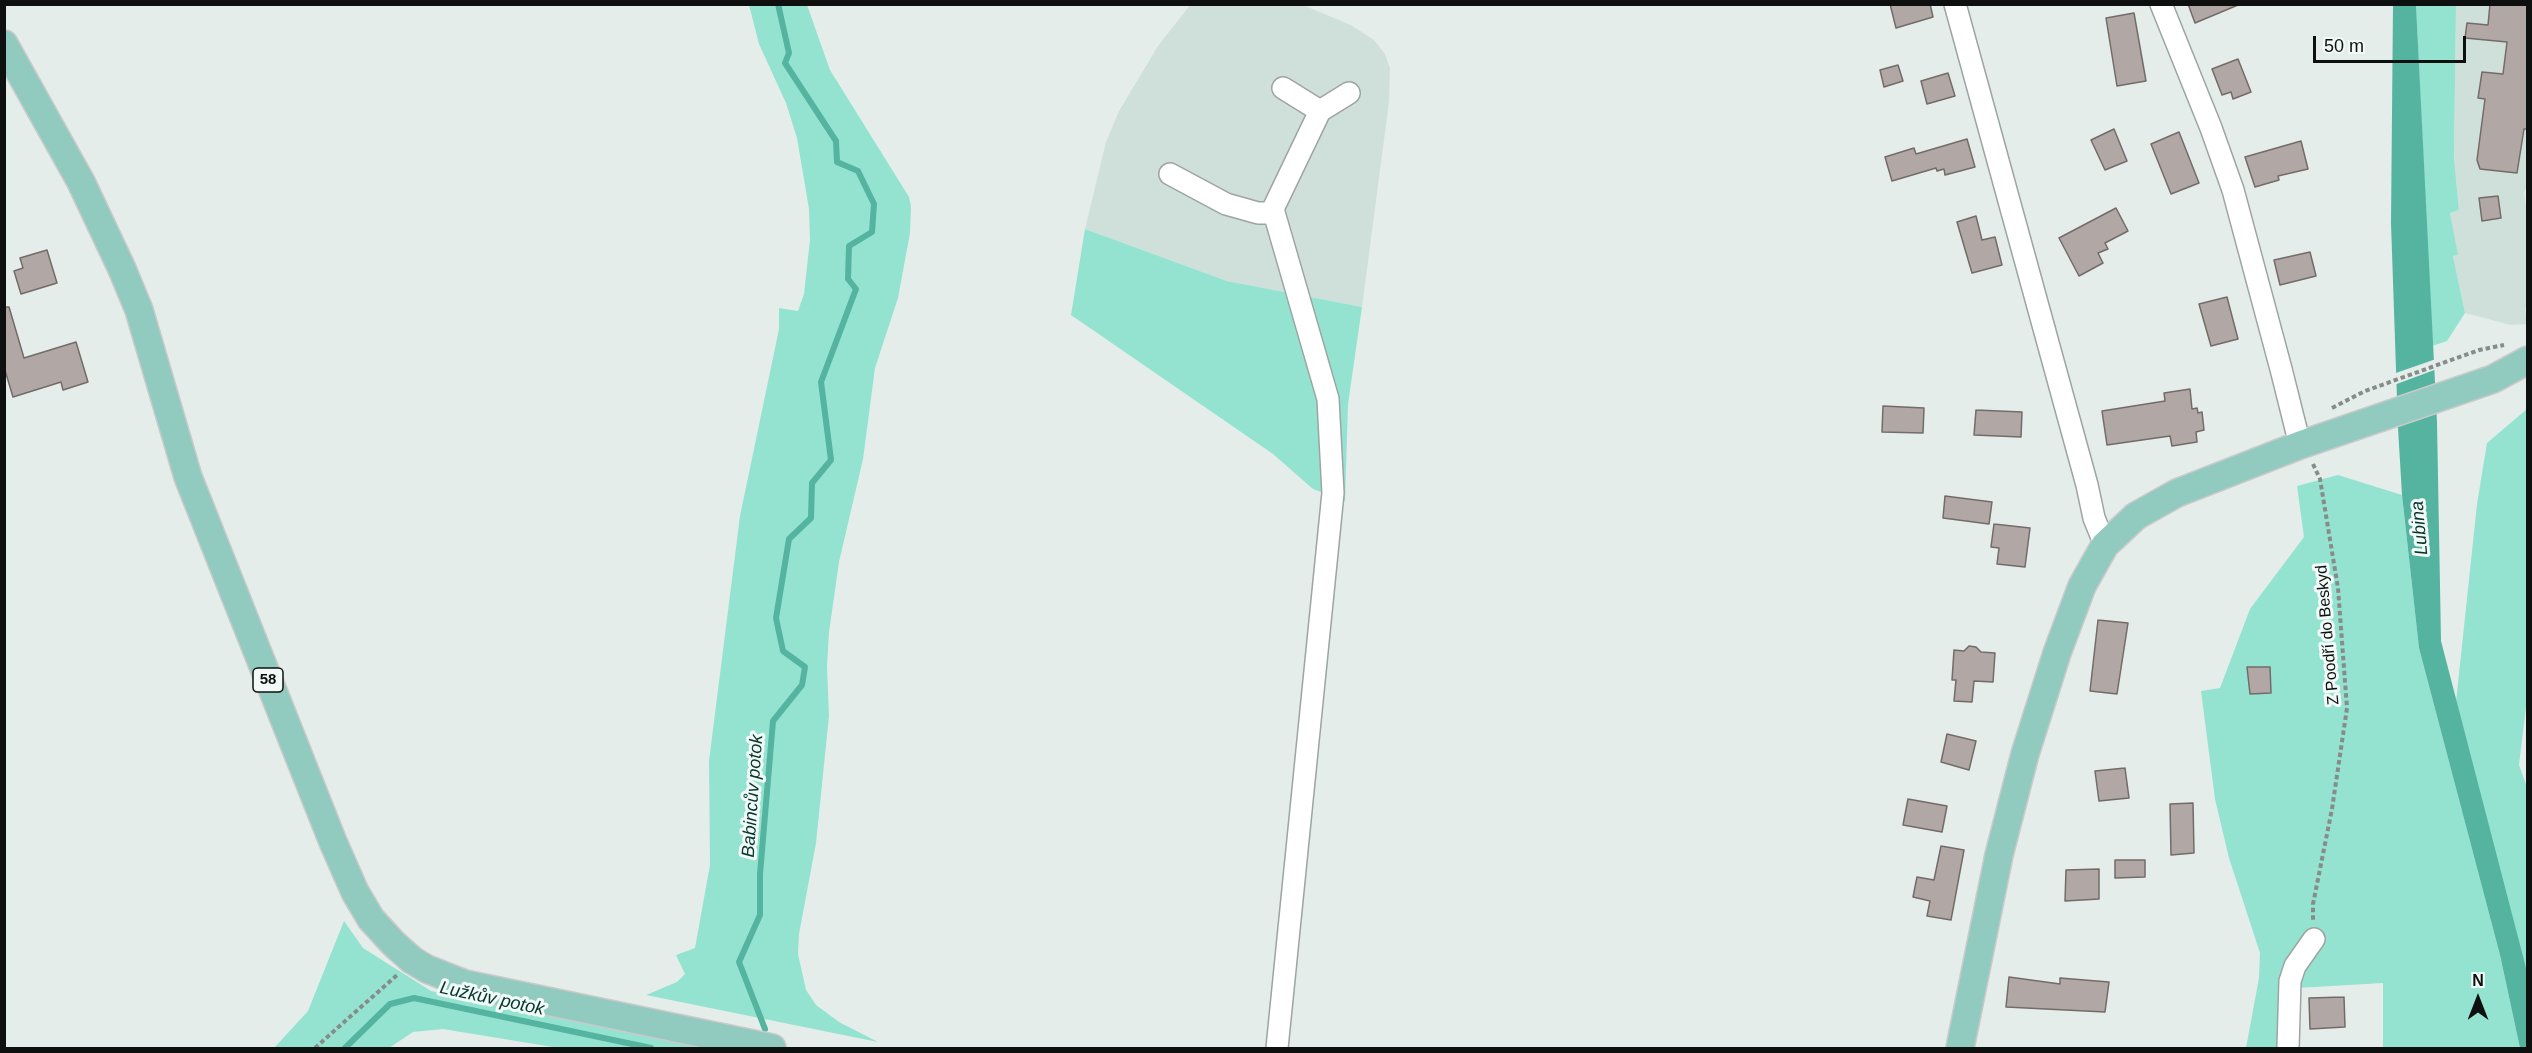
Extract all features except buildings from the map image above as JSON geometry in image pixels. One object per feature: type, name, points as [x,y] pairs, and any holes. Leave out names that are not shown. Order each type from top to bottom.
[{"type":"main road","name":"58","points":[[4,44],[81,182],[122,269],[139,310],[188,477],[346,872],[371,919],[412,960],[427,969],[465,984],[772,1048]]},
{"type":"main road","points":[[1960,1048],[1999,855],[2025,754],[2057,653],[2082,586],[2105,545],[2126,524],[2169,498],[2300,445],[2493,379],[2518,353]]},
{"type":"street","points":[[1955,4],[2087,485],[2094,518],[2105,545]]},
{"type":"street","points":[[2161,4],[2207,118],[2232,190],[2282,369],[2300,445]]},
{"type":"street","points":[[1283,88],[1320,111]]},
{"type":"street","points":[[1277,1048],[1333,493],[1328,399],[1273,209],[1320,111],[1349,93]]},
{"type":"street","points":[[1170,174],[1226,204],[1258,213],[1274,213]]},
{"type":"street","points":[[2288,1048],[2290,981],[2295,966],[2314,939]]},
{"type":"path","points":[[2377,387],[2493,346],[2518,353]]},
{"type":"path","name":"Z Poodří do Beskyd","points":[[2300,445],[2304,463],[2313,465],[2320,479],[2338,588],[2347,708],[2332,809],[2313,904],[2314,939]]},
{"type":"path","points":[[315,1048],[368,1003],[412,960]]},
{"type":"shaded area","points":[[749,5],[807,5],[830,70],[909,197],[911,206],[910,233],[898,298],[875,368],[863,459],[839,562],[829,632],[827,666],[829,716],[816,843],[799,934],[798,954],[806,990],[816,1005],[839,1022],[878,1042],[646,995],[677,982],[685,974],[676,955],[695,948],[710,865],[709,761],[740,516],[779,329],[779,308],[798,311],[804,294],[810,240],[809,209],[797,138],[786,103],[759,44]]},
{"type":"shaded area","points":[[1190,5],[1303,5],[1351,25],[1374,40],[1385,54],[1390,68],[1389,102],[1362,307],[1227,281],[1085,229],[1106,142],[1119,111],[1158,46]]},
{"type":"shaded area","points":[[2416,5],[2456,5],[2454,158],[2459,210],[2450,213],[2458,255],[2453,256],[2465,313],[2447,341],[2432,346]]},
{"type":"shaded area","points":[[2456,5],[2527,5],[2528,183],[2524,193],[2528,220],[2528,306],[2525,308],[2527,324],[2511,325],[2465,313],[2453,256],[2457,255],[2450,213],[2459,210],[2454,158]]},
{"type":"shaded area","points":[[1085,229],[1227,281],[1362,307],[1348,404],[1345,501],[1313,489],[1273,454],[1071,315]]},
{"type":"shaded area","points":[[2527,409],[2528,690],[2519,765],[2528,790],[2527,979],[2456,702],[2477,504],[2487,443]]},
{"type":"shaded area","points":[[2338,475],[2402,495],[2419,648],[2500,955],[2520,1048],[2383,1048],[2383,983],[2297,988],[2296,1048],[2246,1048],[2259,978],[2260,953],[2229,858],[2215,799],[2201,691],[2220,688],[2250,609],[2304,537],[2297,486]]},
{"type":"shaded area","points":[[344,921],[363,948],[431,991],[701,1048],[559,1048],[443,1029],[413,1032],[389,1048],[274,1048],[308,1011]]},
{"type":"water","name":"Lubina","points":[[2393,5],[2416,5],[2437,422],[2441,641],[2525,964],[2528,979],[2527,1048],[2520,1048],[2500,955],[2419,648],[2402,495],[2398,428],[2391,223]]},
{"type":"pier","points":[[2436,359],[2437,369],[2394,385],[2393,374]]},
{"type":"waterway","name":"Babincův potok","points":[[765,1029],[739,962],[760,915],[760,874],[773,721],[802,685],[805,667],[783,651],[776,618],[789,539],[811,518],[812,483],[831,460],[821,382],[856,289],[848,279],[849,246],[872,232],[874,204],[858,171],[837,162],[836,141],[785,63],[789,53],[778,4]]},
{"type":"waterway","name":"Lužkův potok","points":[[345,1048],[390,1004],[414,998],[651,1048]]}]
